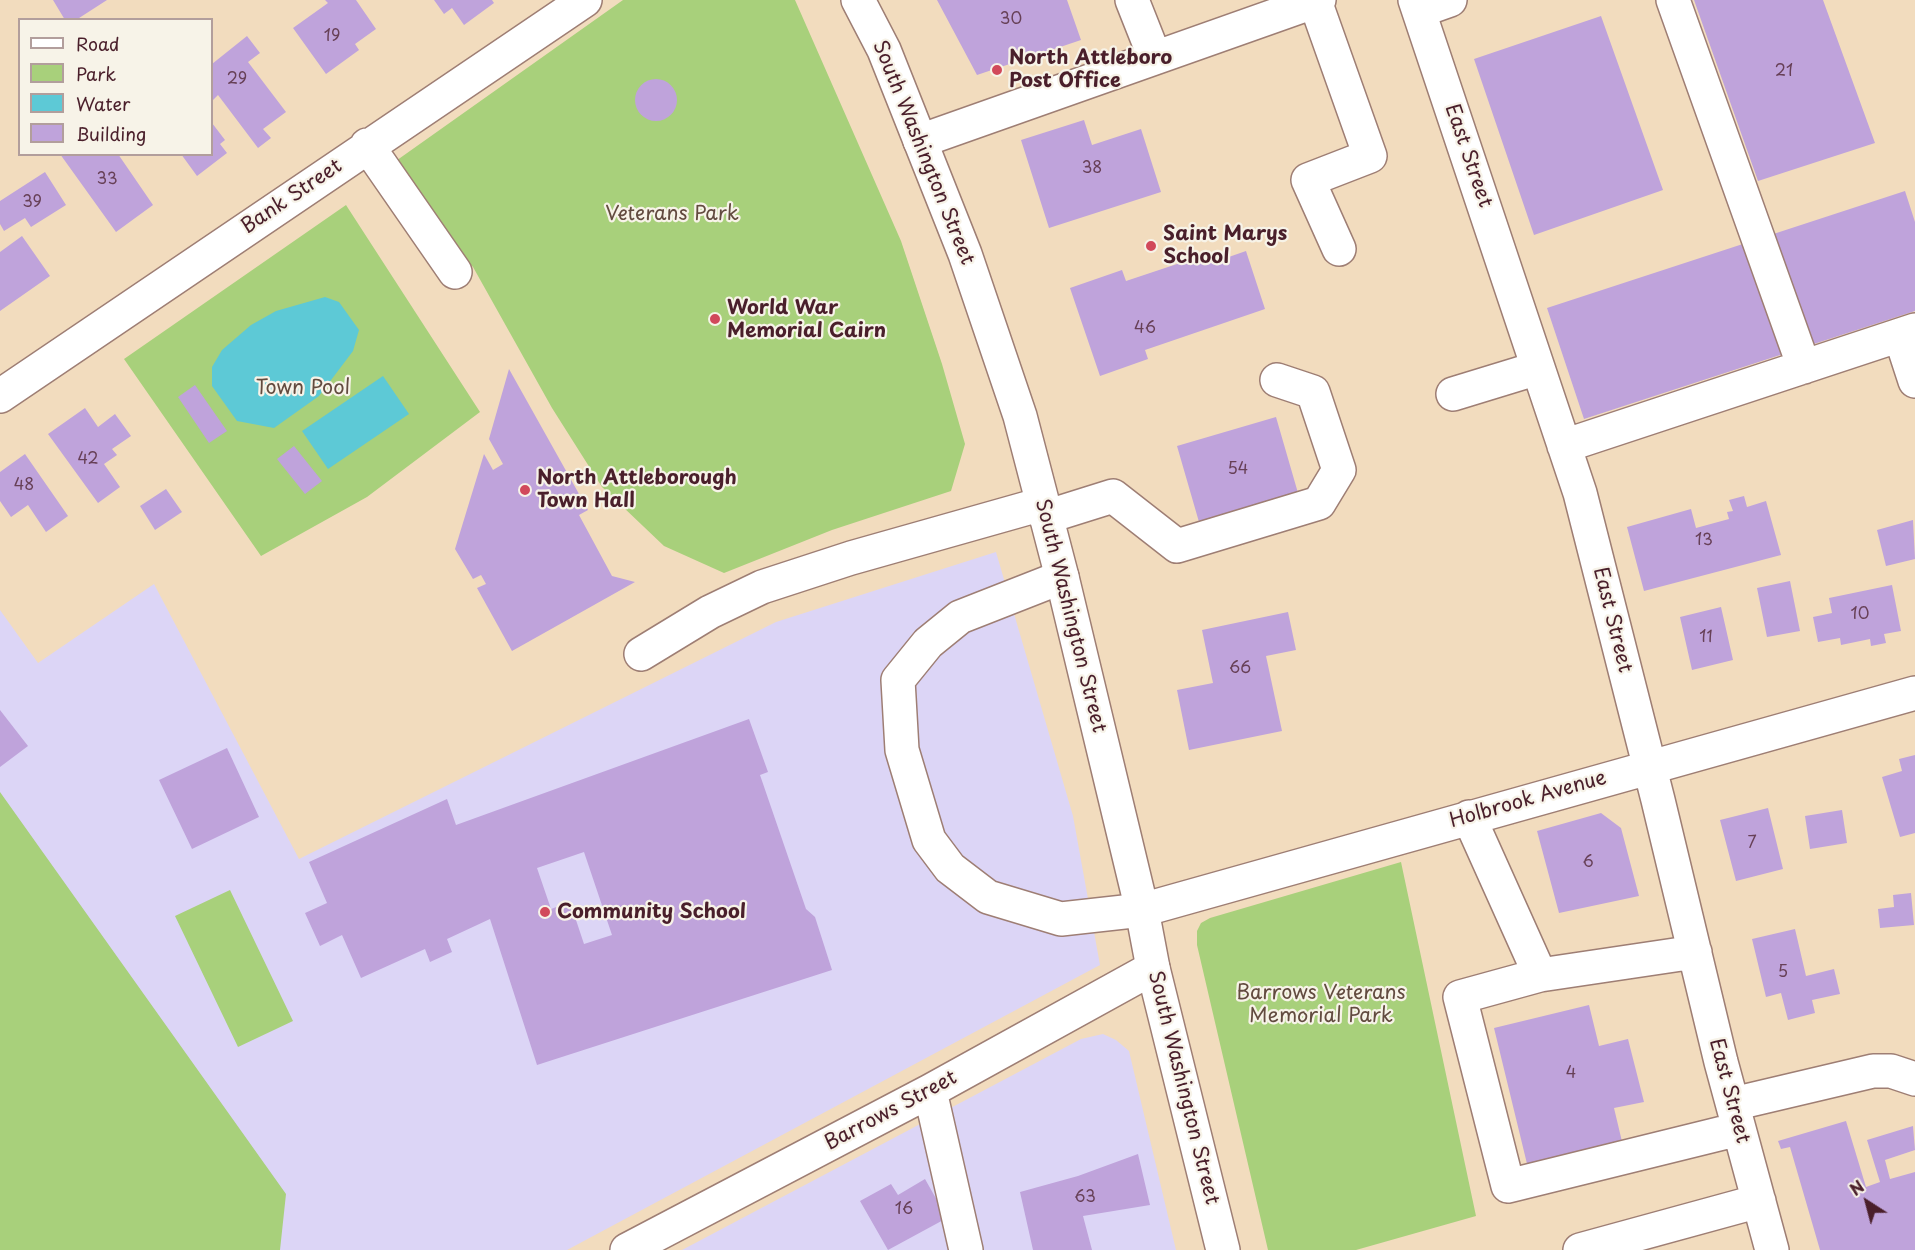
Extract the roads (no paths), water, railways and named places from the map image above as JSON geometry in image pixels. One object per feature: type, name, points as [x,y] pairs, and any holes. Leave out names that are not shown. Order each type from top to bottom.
[{"type":"street","name":"Bank Street","points":[[0,396],[585,0]]},
{"type":"street","name":"South Washington Street","points":[[858,0],[884,50],[965,254],[1020,416],[1062,577],[1142,910],[1153,968],[1223,1250]]},
{"type":"street","points":[[1132,0],[1155,58]]},
{"type":"street","points":[[1417,5],[1450,0]]},
{"type":"street","points":[[1674,0],[1804,368]]},
{"type":"street","points":[[920,141],[1317,1],[1370,156],[1308,180],[1339,249]]},
{"type":"street","name":"East Street","points":[[1417,5],[1580,492],[1736,1117],[1772,1250]]},
{"type":"street","points":[[367,146],[455,272]]},
{"type":"street","points":[[1564,446],[1907,333],[1915,381]]},
{"type":"street","points":[[1453,394],[1538,368]]},
{"type":"street","points":[[641,654],[710,612],[762,587],[851,558],[1044,511],[1113,496],[1177,546],[1319,503],[1339,470],[1314,392],[1277,380]]},
{"type":"street","name":"Holbrook Avenue","points":[[1062,577],[960,618],[928,643],[898,680],[902,750],[929,840],[950,868],[988,897],[1061,919],[1142,910],[1915,693]]},
{"type":"street","points":[[1469,817],[1540,975]]},
{"type":"street","points":[[1695,952],[1540,975],[1460,997],[1508,1186],[1736,1117],[1873,1071],[1891,1071],[1915,1079]]},
{"type":"street","name":"Barrows Street","points":[[629,1250],[930,1091],[1153,968]]},
{"type":"street","points":[[930,1091],[966,1250]]},
{"type":"street","points":[[1580,1250],[1759,1201]]},
{"type":"water","points":[[325,297],[339,302],[359,330],[353,351],[319,396],[274,428],[237,421],[212,386],[212,367],[222,350],[251,325],[276,311]]},
{"type":"water","points":[[383,376],[409,414],[328,469],[302,431]]},
{"type":"place","name":"North Attleboro Post Office","points":[[997,70]]},
{"type":"place","name":"Saint Marys School","points":[[1151,246]]},
{"type":"place","name":"World War Memorial Cairn","points":[[715,319]]},
{"type":"place","name":"North Attleborough Town Hall","points":[[525,490]]},
{"type":"place","name":"Community School","points":[[545,912]]},
{"type":"park label","name":"Veterans Park","points":[[672,214]]},
{"type":"park label","name":"Town Pool","points":[[303,388]]},
{"type":"park label","name":"Barrows Veterans Memorial Park","points":[[1321,1004]]}]
